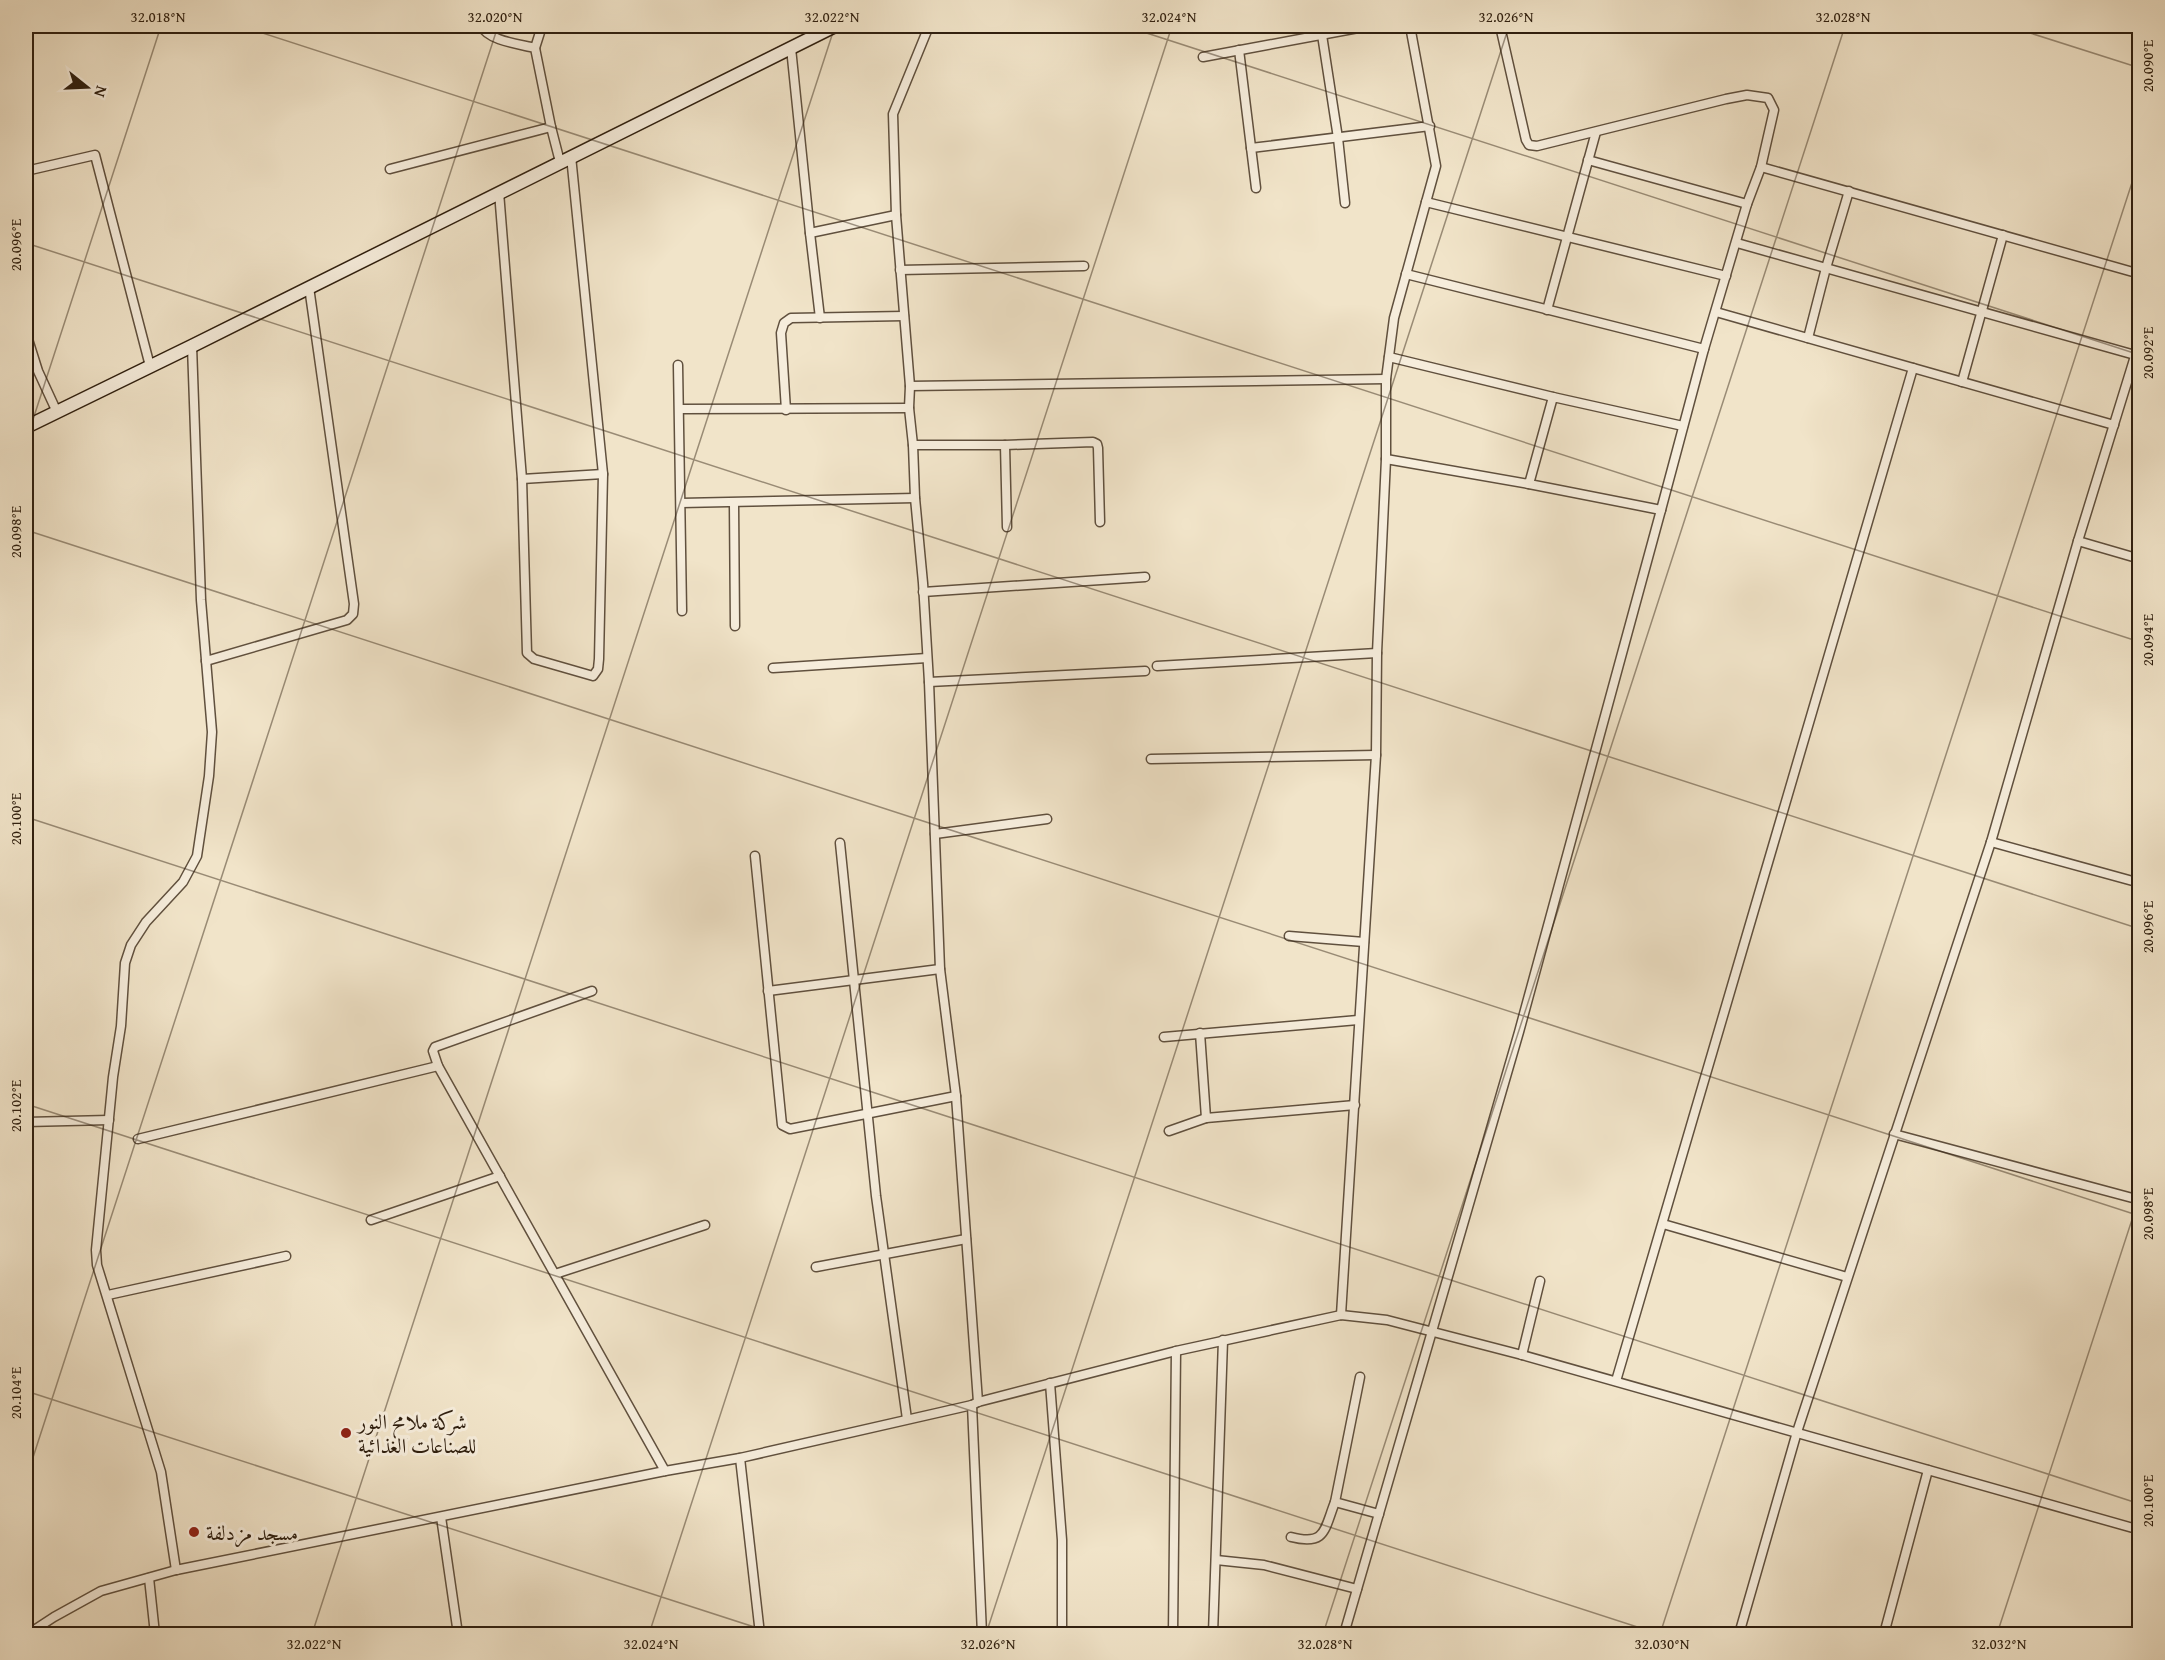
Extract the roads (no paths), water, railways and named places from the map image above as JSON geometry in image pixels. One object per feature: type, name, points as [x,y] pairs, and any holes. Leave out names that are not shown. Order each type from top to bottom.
[{"type":"main road","points":[[26,427],[835,26]]},
{"type":"street","points":[[482,26],[484,31],[501,39],[535,48]]},
{"type":"street","points":[[542,26],[535,48],[560,162]]},
{"type":"street","points":[[929,26],[893,114],[896,215],[910,386],[909,408],[927,658],[940,969],[956,1096],[966,1239],[975,1404],[982,1635]]},
{"type":"street","points":[[1203,57],[1369,26]]},
{"type":"street","points":[[1341,1315],[1376,755],[1377,653],[1386,459],[1386,379],[1394,318],[1436,166],[1410,26]]},
{"type":"street","points":[[1344,1635],[1519,1032],[1704,349],[1747,204],[1761,167],[1774,110],[1768,98],[1747,95],[1537,146],[1529,145],[1500,26]]},
{"type":"street","points":[[1322,35],[1338,138],[1345,203]]},
{"type":"street","points":[[791,48],[820,318]]},
{"type":"street","points":[[1239,51],[1256,188]]},
{"type":"street","points":[[1251,148],[1430,126]]},
{"type":"street","points":[[390,170],[551,128]]},
{"type":"street","points":[[1546,310],[1596,132]]},
{"type":"street","points":[[26,171],[94,155],[150,366]]},
{"type":"street","points":[[499,192],[522,479],[527,653],[534,659],[593,676],[598,669],[599,660],[603,474],[572,156]]},
{"type":"street","points":[[1588,160],[1747,204]]},
{"type":"street","points":[[1761,167],[2139,274]]},
{"type":"street","points":[[1808,338],[1849,191]]},
{"type":"street","points":[[1426,202],[1726,276]]},
{"type":"street","points":[[810,233],[896,215]]},
{"type":"street","points":[[1962,382],[2003,235]]},
{"type":"street","points":[[1737,243],[2135,355]]},
{"type":"street","points":[[900,270],[1084,266]]},
{"type":"street","points":[[1406,274],[1704,349]]},
{"type":"street","points":[[206,662],[347,620],[353,614],[354,604],[309,286]]},
{"type":"street","points":[[1716,312],[2114,425]]},
{"type":"street","points":[[786,410],[781,333],[784,323],[791,318],[904,316]]},
{"type":"street","points":[[26,333],[38,371],[57,410]]},
{"type":"street","points":[[1739,1635],[1797,1432],[1991,842],[2139,340]]},
{"type":"street","points":[[176,1569],[161,1472],[97,1265],[96,1250],[121,1026],[125,963],[131,945],[146,922],[183,882],[197,856],[209,776],[212,732],[201,600],[192,346]]},
{"type":"street","points":[[1389,357],[1683,426]]},
{"type":"street","points":[[678,365],[682,612]]},
{"type":"street","points":[[1616,1382],[1913,368]]},
{"type":"street","points":[[910,386],[1386,379]]},
{"type":"street","points":[[1529,484],[1553,397]]},
{"type":"street","points":[[680,409],[909,408]]},
{"type":"street","points":[[913,445],[1093,442],[1097,444],[1100,522]]},
{"type":"street","points":[[1005,445],[1007,527]]},
{"type":"street","points":[[1386,459],[1661,510]]},
{"type":"street","points":[[522,479],[603,474]]},
{"type":"street","points":[[681,502],[734,503],[915,498]]},
{"type":"street","points":[[734,503],[735,626]]},
{"type":"street","points":[[2078,541],[2139,559]]},
{"type":"street","points":[[923,592],[1145,577]]},
{"type":"street","points":[[1157,666],[1377,653]]},
{"type":"street","points":[[773,668],[927,658]]},
{"type":"street","points":[[928,682],[1145,671]]},
{"type":"street","points":[[1150,759],[1376,755]]},
{"type":"street","points":[[935,834],[1047,819]]},
{"type":"street","points":[[1991,842],[2139,883]]},
{"type":"street","points":[[840,843],[876,1196],[908,1419]]},
{"type":"street","points":[[754,856],[782,1125],[790,1130],[956,1096]]},
{"type":"street","points":[[1289,936],[1364,942]]},
{"type":"street","points":[[768,991],[940,969]]},
{"type":"street","points":[[592,991],[435,1047],[433,1051],[438,1066],[665,1471]]},
{"type":"street","points":[[1164,1037],[1358,1020]]},
{"type":"street","points":[[1200,1033],[1206,1118]]},
{"type":"street","points":[[138,1139],[438,1066]]},
{"type":"street","points":[[1169,1131],[1206,1118],[1355,1105]]},
{"type":"street","points":[[26,1122],[109,1120]]},
{"type":"street","points":[[1894,1134],[2139,1200]]},
{"type":"street","points":[[371,1220],[500,1176]]},
{"type":"street","points":[[1663,1224],[1847,1277]]},
{"type":"street","points":[[555,1274],[705,1225]]},
{"type":"street","points":[[816,1266],[966,1239]]},
{"type":"street","points":[[108,1295],[286,1256]]},
{"type":"street","points":[[1522,1355],[1540,1281]]},
{"type":"street","points":[[28,1635],[54,1617],[101,1591],[176,1569],[740,1458],[975,1404],[1176,1351],[1341,1315],[1387,1320],[1522,1355],[2139,1530]]},
{"type":"street","points":[[1213,1635],[1223,1340]]},
{"type":"street","points":[[1173,1635],[1176,1351]]},
{"type":"street","points":[[1291,1537],[1311,1541],[1318,1538],[1325,1527],[1335,1502],[1360,1377]]},
{"type":"street","points":[[1050,1383],[1062,1540],[1062,1635]]},
{"type":"street","points":[[740,1458],[760,1635]]},
{"type":"street","points":[[1884,1635],[1928,1470]]},
{"type":"street","points":[[1335,1502],[1379,1514]]},
{"type":"street","points":[[441,1516],[458,1635]]},
{"type":"street","points":[[1216,1560],[1264,1565],[1357,1589]]},
{"type":"street","points":[[149,1578],[155,1635]]},
{"type":"place","name":"شركة ملامح النور للصناعات الغذائية","points":[[346,1433]]},
{"type":"place","name":"مسجد مزدلفة","points":[[194,1532]]}]
